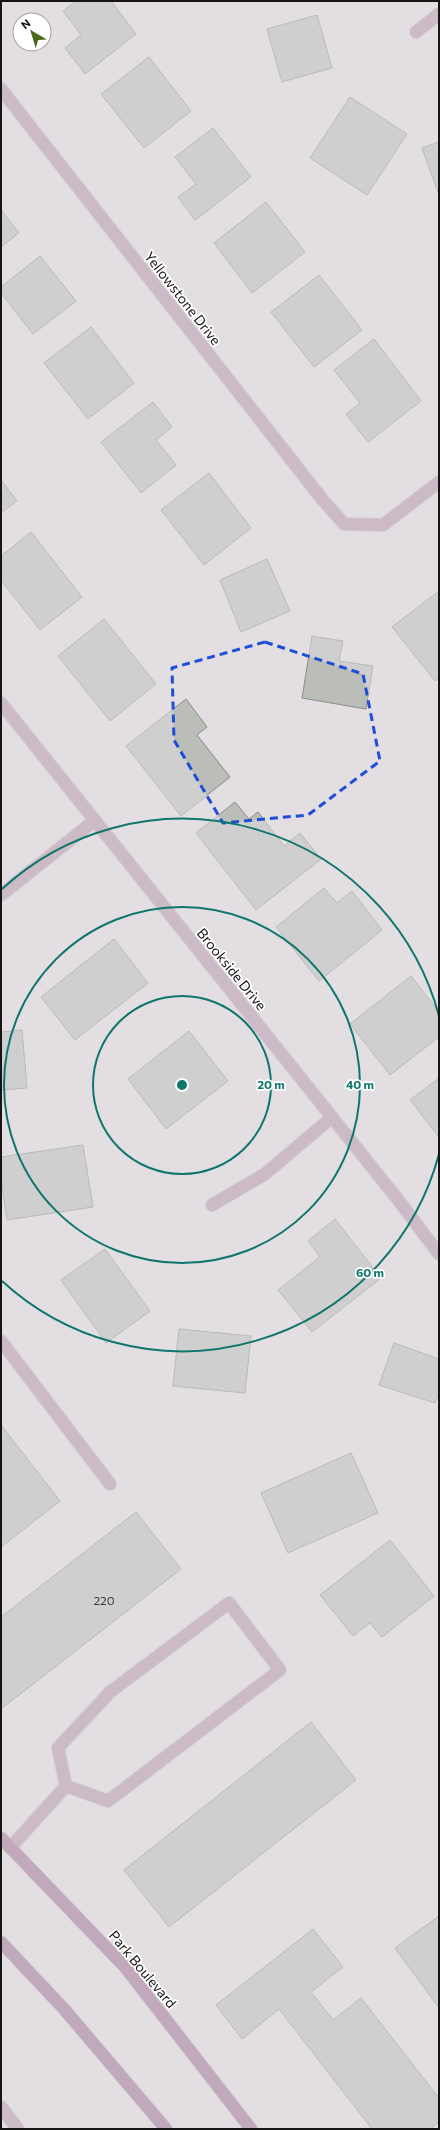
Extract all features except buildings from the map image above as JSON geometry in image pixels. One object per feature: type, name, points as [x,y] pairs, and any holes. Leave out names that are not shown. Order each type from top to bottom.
[{"type":"main road","name":"Park Boulevard","points":[[1,1838],[125,1967],[251,2129]]},
{"type":"main road","points":[[1,1942],[64,2009],[166,2129]]},
{"type":"street","points":[[416,32],[439,14]]},
{"type":"street","name":"Yellowstone Drive","points":[[1,89],[322,500],[344,524],[383,525],[439,482]]},
{"type":"street","name":"Brookside Drive","points":[[1,703],[331,1118],[399,1201],[439,1254]]},
{"type":"street","points":[[1,895],[94,821]]},
{"type":"street","points":[[212,1205],[265,1174],[331,1118]]},
{"type":"street","points":[[1,1341],[110,1484]]},
{"type":"street","points":[[229,1603],[280,1670],[108,1801],[66,1786],[58,1748],[110,1692],[229,1603]]},
{"type":"street","points":[[10,1848],[66,1786]]},
{"type":"street","points":[[1,2107],[18,2129]]},
{"type":"highlighted area","points":[[265,642],[363,674],[380,761],[308,815],[223,823],[174,740],[172,668]]}]
